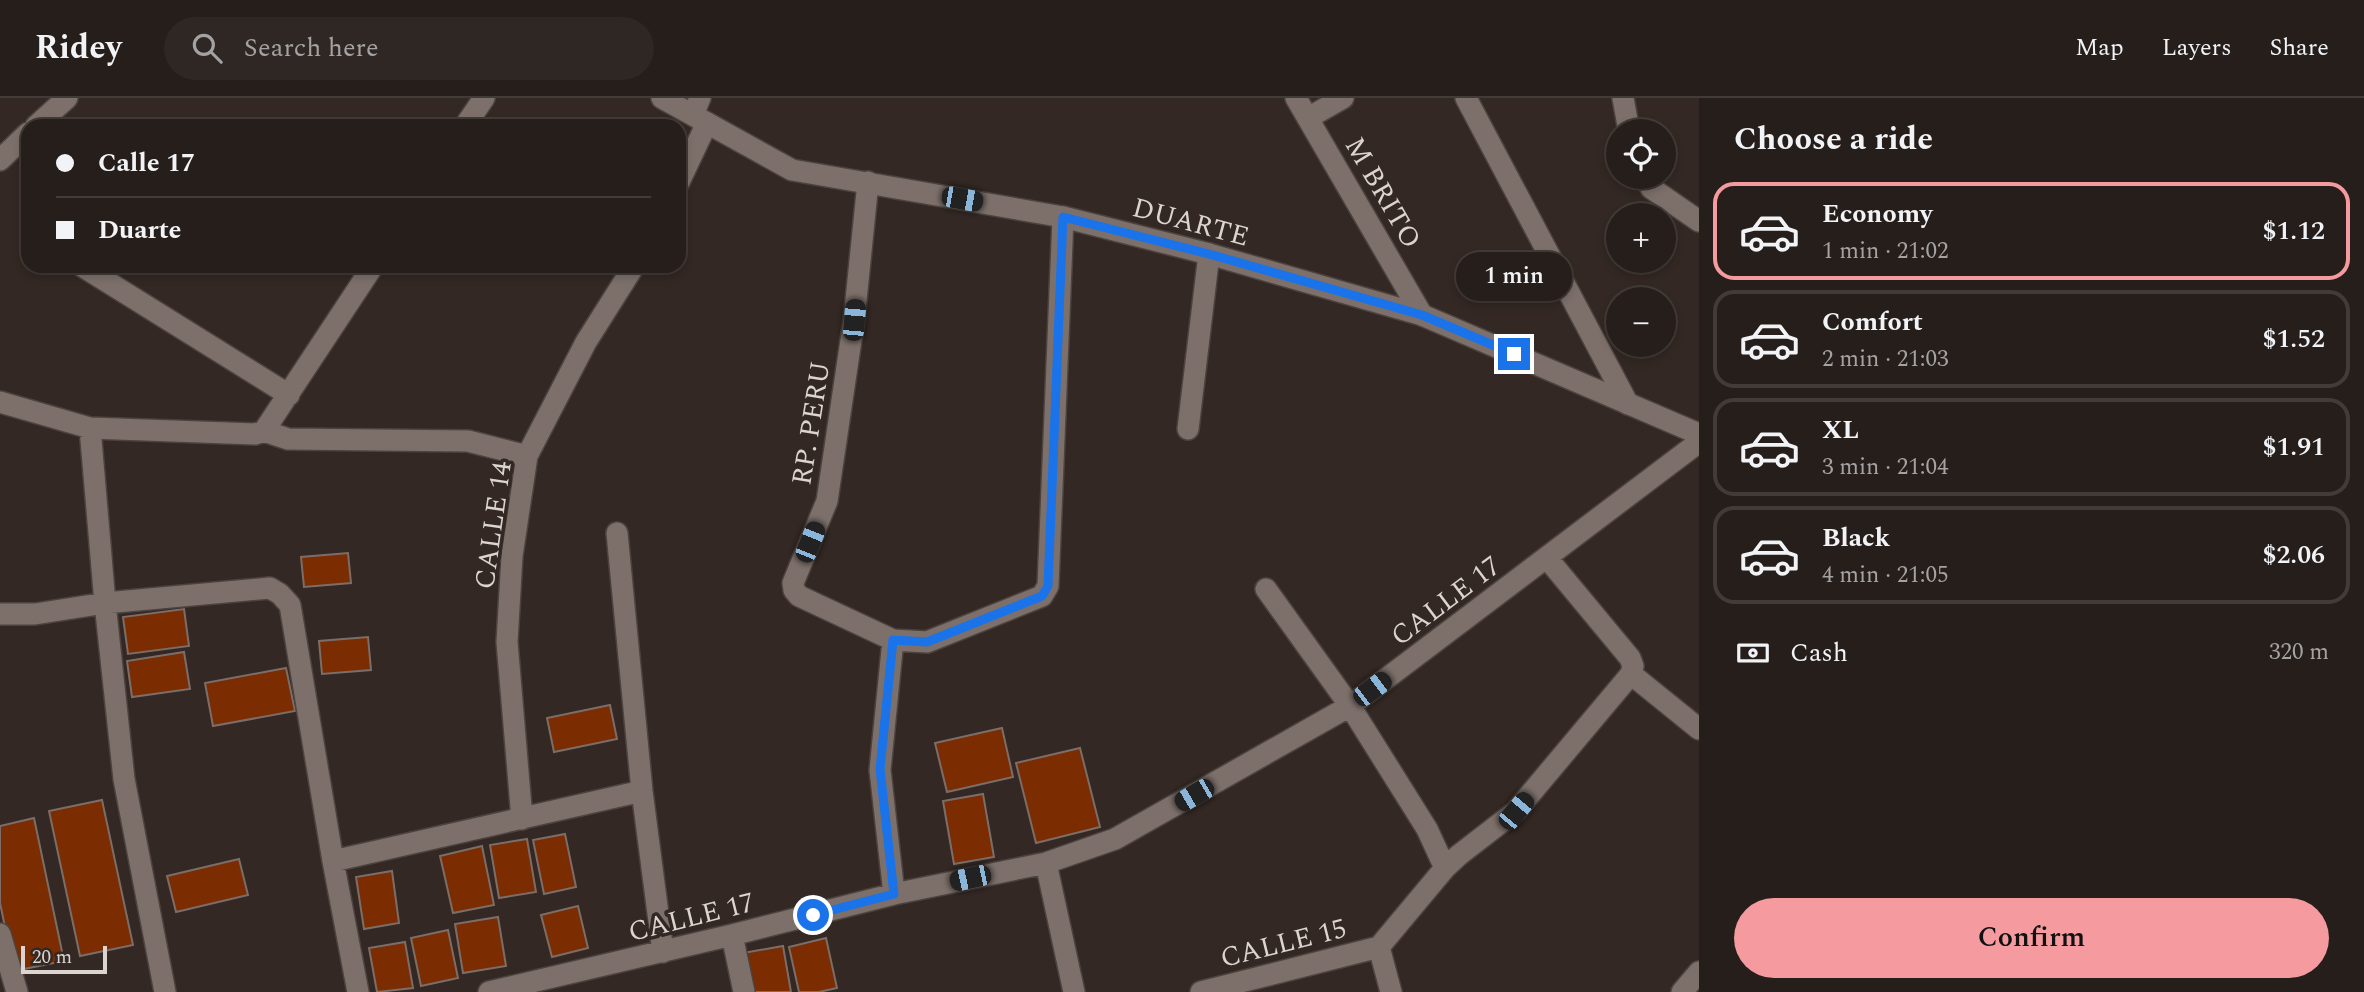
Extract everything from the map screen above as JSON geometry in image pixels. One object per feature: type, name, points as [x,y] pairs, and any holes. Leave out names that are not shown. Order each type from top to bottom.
[{"type":"street","points":[[44,119],[67,98]]},
{"type":"street","points":[[470,119],[484,98]]},
{"type":"street","name":"DUARTE","points":[[662,98],[700,112],[792,170],[1063,217],[1209,254],[1422,315],[1699,434]]},
{"type":"street","name":"M BRITO","points":[[1296,98],[1422,315]]},
{"type":"street","points":[[1308,118],[1343,98]]},
{"type":"street","points":[[1466,98],[1628,404]]},
{"type":"street","points":[[1623,98],[1627,119]]},
{"type":"street","points":[[686,159],[700,112]]},
{"type":"street","points":[[0,160],[21,140]]},
{"type":"street","name":"RP. PERU","points":[[868,182],[854,320],[827,501],[793,583],[799,596],[893,640]]},
{"type":"street","points":[[1652,189],[1699,222]]},
{"type":"street","points":[[894,894],[880,769],[893,640],[927,642],[1042,596],[1048,586],[1063,217]]},
{"type":"street","points":[[1188,429],[1209,254]]},
{"type":"street","points":[[93,273],[289,395]]},
{"type":"street","points":[[0,402],[90,428],[255,435],[264,431],[368,273]]},
{"type":"street","name":"CALLE 14","points":[[522,819],[507,642],[512,556],[527,456],[586,342],[630,273]]},
{"type":"street","points":[[90,428],[124,779],[165,992]]},
{"type":"street","points":[[264,431],[288,439],[468,441],[527,456]]},
{"type":"street","name":"CALLE 17","points":[[489,992],[894,894],[1046,863],[1127,834],[1350,706],[1699,442]]},
{"type":"street","points":[[617,533],[642,791],[663,951]]},
{"type":"street","points":[[1391,992],[1379,947],[1459,855],[1516,811],[1631,674],[1633,666],[1630,658],[1548,558]]},
{"type":"street","points":[[0,614],[35,614],[105,603],[270,588],[280,594],[290,606],[358,992]]},
{"type":"street","points":[[1266,589],[1350,706],[1427,829],[1446,868]]},
{"type":"street","points":[[1631,674],[1699,729]]},
{"type":"street","points":[[333,861],[642,791]]},
{"type":"street","points":[[1046,863],[1074,992]]},
{"type":"street","points":[[0,934],[17,992]]},
{"type":"street","points":[[732,935],[744,992]]},
{"type":"street","name":"CALLE 15","points":[[1200,992],[1379,947]]},
{"type":"street","points":[[1682,992],[1699,972]]},
{"type":"building","points":[[348,553],[351,583],[304,587],[301,557]]},
{"type":"building","points":[[184,609],[189,646],[128,654],[123,617]]},
{"type":"building","points":[[368,637],[371,670],[322,674],[319,641]]},
{"type":"building","points":[[184,652],[190,689],[132,697],[127,661]]},
{"type":"building","points":[[286,668],[295,711],[213,726],[205,683]]},
{"type":"building","points":[[610,705],[617,739],[554,752],[547,718]]},
{"type":"building","points":[[1002,728],[1013,777],[947,792],[935,743]]},
{"type":"building","points":[[1080,748],[1100,827],[1036,843],[1016,763]]},
{"type":"building","points":[[983,794],[994,857],[954,864],[943,801]]},
{"type":"building","points":[[102,800],[133,945],[80,956],[49,811]]},
{"type":"building","points":[[34,818],[64,961],[14,971],[0,903],[0,826]]},
{"type":"building","points":[[565,834],[576,887],[544,894],[533,840]]},
{"type":"building","points":[[527,839],[536,892],[499,898],[490,845]]},
{"type":"building","points":[[482,846],[494,905],[453,913],[440,856]]},
{"type":"building","points":[[239,859],[248,895],[176,912],[167,876]]},
{"type":"building","points":[[392,871],[399,923],[364,929],[356,877]]},
{"type":"building","points":[[578,906],[588,948],[552,957],[541,915]]},
{"type":"building","points":[[498,917],[506,966],[463,973],[455,924]]},
{"type":"building","points":[[448,930],[458,978],[421,986],[411,938]]},
{"type":"building","points":[[826,938],[837,988],[799,992],[789,947]]},
{"type":"building","points":[[405,942],[413,988],[377,992],[369,948]]},
{"type":"building","points":[[783,946],[791,992],[750,992],[743,953]]},
{"type":"route","points":[[813,915],[894,894],[880,769],[893,640],[927,642],[961,631],[1042,596],[1048,586],[1063,217],[1209,254],[1422,315],[1514,354]]}]
